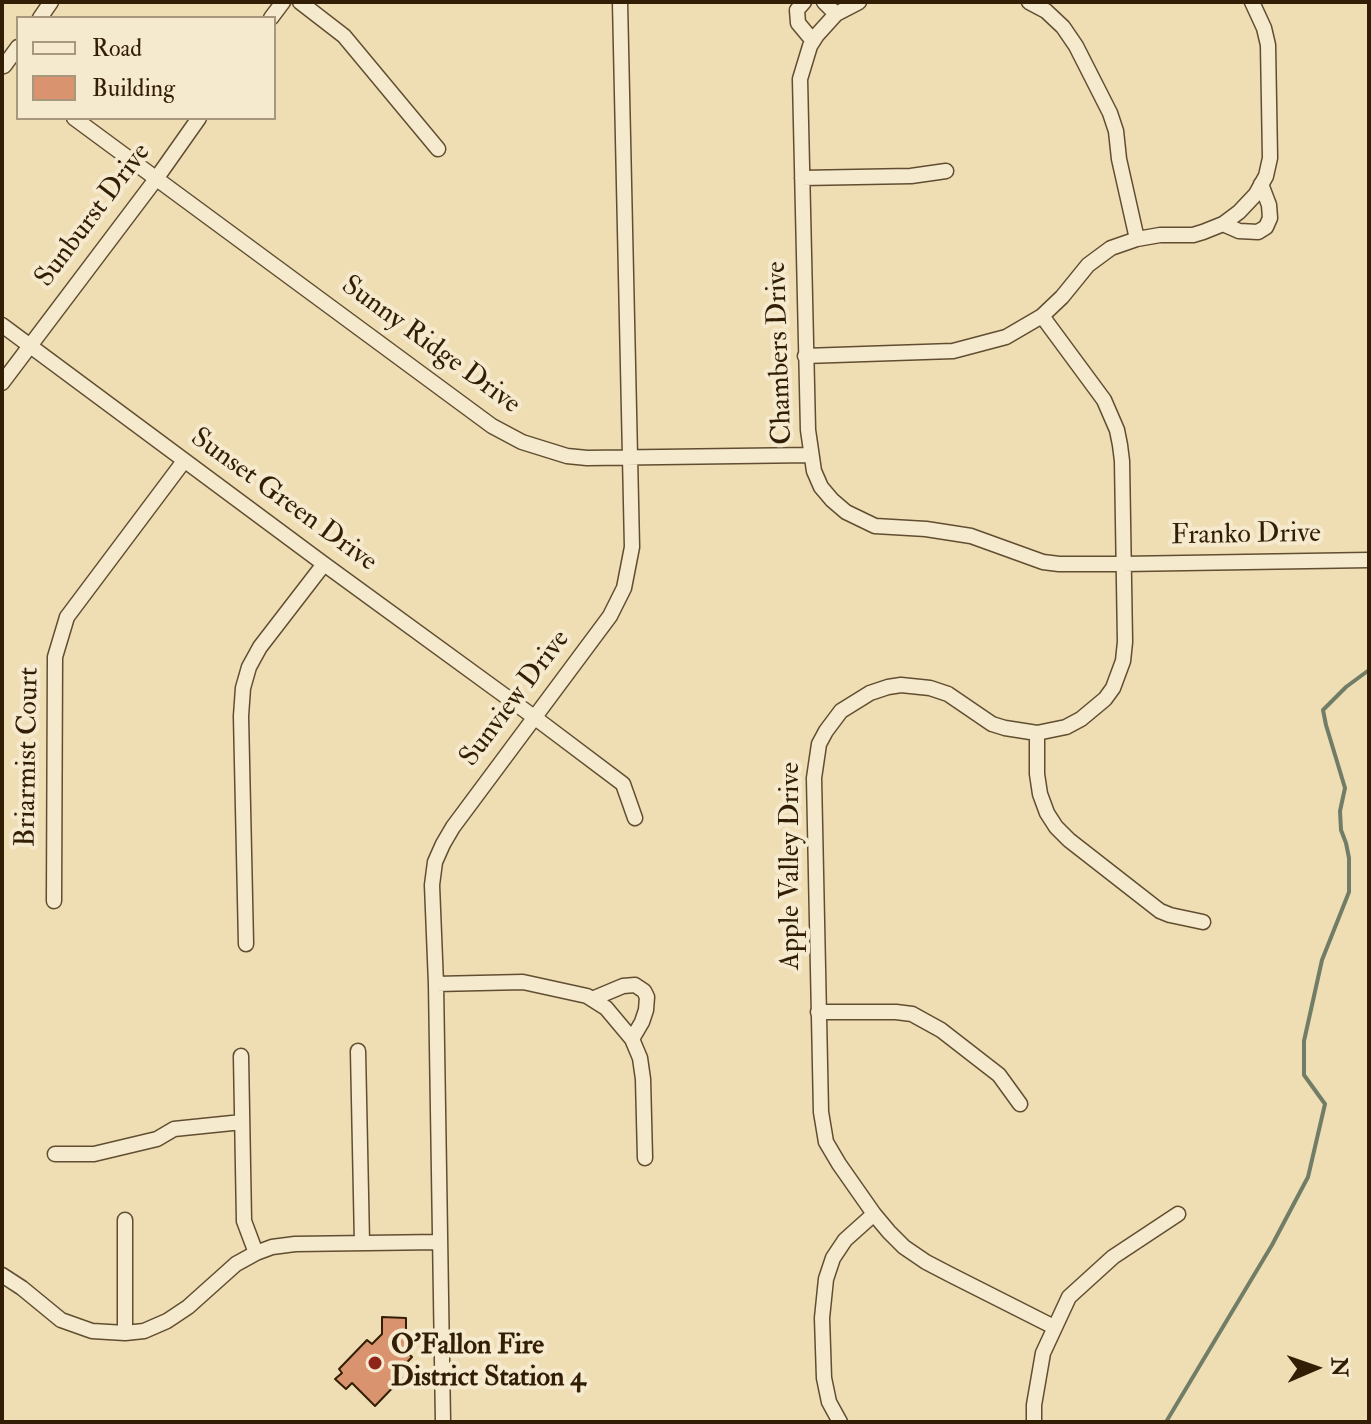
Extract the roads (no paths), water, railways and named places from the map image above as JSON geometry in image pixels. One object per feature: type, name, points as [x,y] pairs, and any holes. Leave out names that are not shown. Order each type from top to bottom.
[{"type":"street","points":[[300,2],[344,36],[438,149]]},
{"type":"street","name":"Sunview Drive","points":[[443,1422],[432,885],[435,862],[453,827],[610,616],[624,588],[632,547],[620,2]]},
{"type":"street","points":[[804,2],[797,10],[798,23],[813,41]]},
{"type":"street","points":[[824,2],[836,14]]},
{"type":"street","name":"Chambers Drive","points":[[859,2],[836,14],[813,41],[800,79],[808,430],[814,471],[821,487],[846,512],[875,526],[971,536],[1043,562],[1123,564]]},
{"type":"street","points":[[1029,2],[1046,11],[1063,27],[1110,113],[1137,239]]},
{"type":"street","points":[[805,356],[953,351],[1006,337],[1042,316],[1088,265],[1111,248],[1160,235],[1193,235],[1223,224],[1239,212],[1256,194],[1266,176],[1270,158],[1268,45],[1252,2]]},
{"type":"street","points":[[3,65],[16,49]]},
{"type":"street","name":"Sunny Ridge Drive","points":[[77,120],[492,426],[522,442],[567,456],[587,458],[811,455]]},
{"type":"street","name":"Sunburst Drive","points":[[2,383],[198,120]]},
{"type":"street","points":[[802,178],[911,176],[946,171]]},
{"type":"street","points":[[1223,224],[1239,231],[1258,232],[1266,227],[1270,218],[1269,205],[1261,184]]},
{"type":"street","name":"Apple Valley Drive","points":[[1042,316],[1104,400],[1117,430],[1122,461],[1125,642],[1123,661],[1113,688],[1081,719],[1066,727],[1037,733],[992,724],[948,694],[930,688],[913,685],[888,687],[870,693],[841,711],[819,744],[814,778],[821,1112],[826,1142],[874,1214],[904,1247],[926,1262],[1054,1327]]},
{"type":"street","name":"Sunset Green Drive","points":[[2,325],[623,784],[635,818]]},
{"type":"street","name":"Briarmist Court","points":[[54,901],[55,657],[67,617],[184,461]]},
{"type":"street","name":"Franko Drive","points":[[1123,564],[1369,560]]},
{"type":"street","points":[[246,944],[241,731],[243,688],[249,667],[260,647],[324,564]]},
{"type":"street","points":[[1037,733],[1040,794],[1056,827],[1160,911],[1203,922]]},
{"type":"street","points":[[436,984],[523,982],[562,989],[592,999],[606,1008],[632,1039],[640,1058],[645,1158]]},
{"type":"street","points":[[592,999],[623,986],[635,985],[644,991],[646,1010],[632,1039]]},
{"type":"street","points":[[818,1012],[912,1014],[941,1030],[999,1075],[1020,1104]]},
{"type":"street","points":[[358,1051],[362,1243]]},
{"type":"street","points":[[241,1056],[244,1221],[256,1253]]},
{"type":"street","points":[[55,1154],[94,1154],[157,1139],[174,1129],[242,1122]]},
{"type":"street","points":[[840,1422],[829,1402],[824,1378],[822,1318],[826,1279],[833,1258],[845,1240],[874,1214]]},
{"type":"street","points":[[1034,1422],[1037,1379],[1043,1353],[1069,1297],[1113,1257],[1178,1214]]},
{"type":"street","points":[[125,1220],[125,1333]]},
{"type":"street","points":[[2,1275],[61,1320],[92,1331],[125,1333],[144,1331],[167,1321],[188,1307],[236,1264],[272,1247],[439,1242]]},
{"type":"waterway","points":[[1166,1422],[1272,1245],[1308,1177],[1325,1104],[1304,1075],[1304,1041],[1322,960],[1349,892],[1349,858],[1341,830],[1340,811],[1345,788],[1323,710],[1369,670]]},
{"type":"place","name":"O'Fallon Fire District Station 4","points":[[375,1363]]}]
